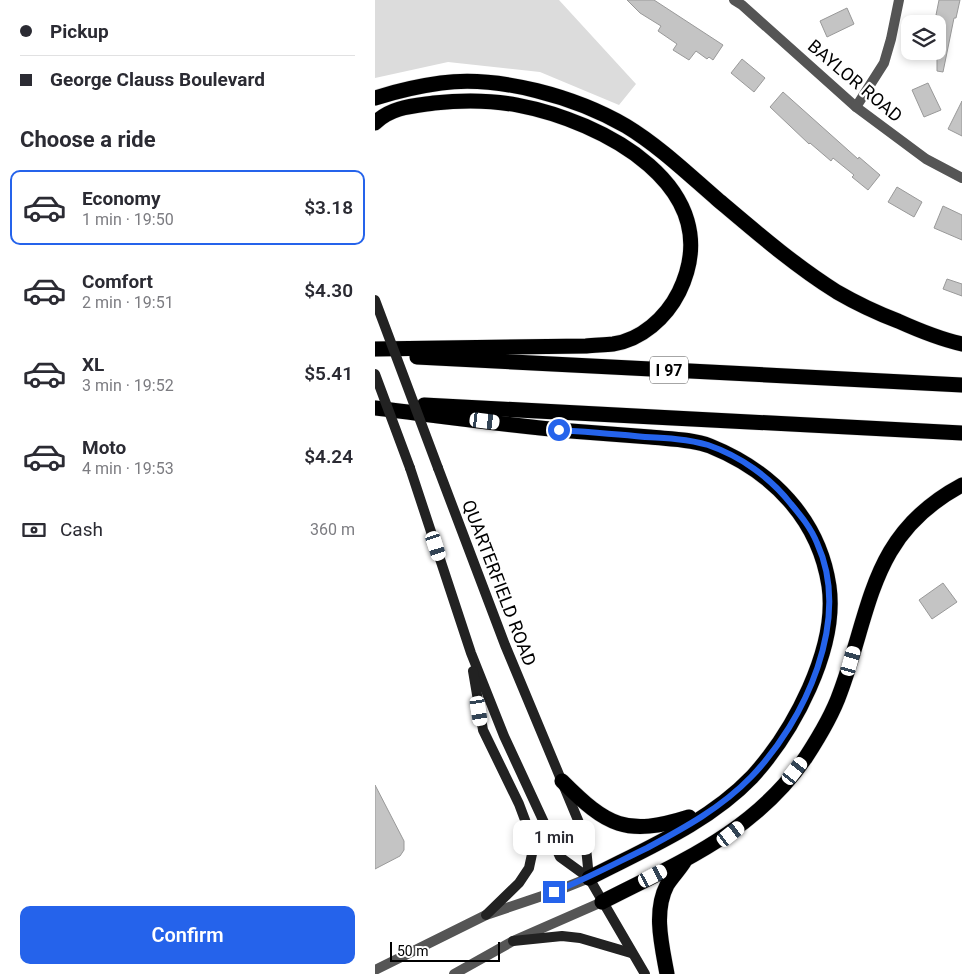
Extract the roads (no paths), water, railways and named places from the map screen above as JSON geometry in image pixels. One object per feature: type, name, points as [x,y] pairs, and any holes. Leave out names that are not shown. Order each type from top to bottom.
[{"type":"highway","points":[[377,96],[443,82],[481,82],[521,87],[562,97],[597,110],[628,127],[662,152],[764,239],[801,268],[838,292],[878,313],[919,331],[962,344]]},
{"type":"highway","points":[[375,349],[614,344],[640,335],[657,322],[674,303],[685,279],[689,255],[689,234],[684,213],[673,190],[661,175],[619,143],[588,127],[557,115],[518,106],[482,101],[409,106],[378,118]]},
{"type":"highway","name":"I 97","points":[[375,355],[962,385]]},
{"type":"highway","points":[[375,402],[962,433]]},
{"type":"highway","points":[[375,408],[559,430],[666,438],[708,445],[737,458],[756,470],[784,494],[804,520],[818,543],[829,588],[829,611],[824,647],[801,706],[779,744],[751,778],[714,810],[589,878]]},
{"type":"highway","points":[[602,902],[731,834],[762,808],[785,785],[825,727],[839,695],[874,584],[889,552],[907,526],[933,503],[962,485]]},
{"type":"highway","points":[[563,781],[588,806],[615,822],[630,826],[648,827],[664,825],[714,810]]},
{"type":"highway","points":[[667,974],[660,938],[662,901],[667,885],[686,859]]},
{"type":"main road","name":"QUARTERFIELD ROAD","points":[[375,300],[505,645],[585,837],[589,878],[631,953],[645,974]]},
{"type":"main road","name":"QUARTERFIELD ROAD","points":[[375,374],[410,468],[471,653],[504,736],[560,857],[589,878]]},
{"type":"main road","points":[[471,653],[483,730],[519,804],[531,836],[532,854],[529,868],[519,883],[487,915]]},
{"type":"main road","points":[[513,941],[562,936],[631,953]]},
{"type":"street","name":"BAYLOR ROAD","points":[[734,0],[742,5],[856,108],[926,160],[962,178]]},
{"type":"street","points":[[856,108],[884,63],[899,0]]},
{"type":"street","points":[[375,970],[487,915],[589,878]]},
{"type":"street","points":[[453,974],[513,941],[602,902]]}]
